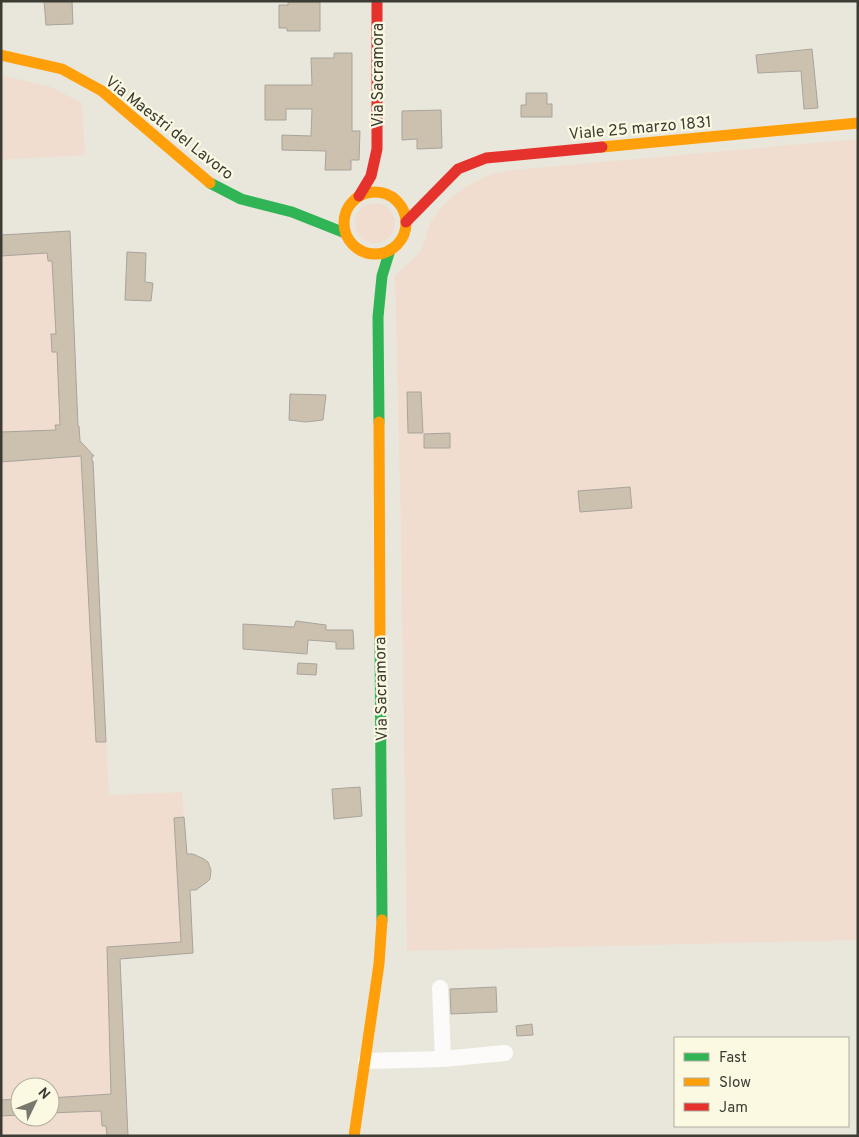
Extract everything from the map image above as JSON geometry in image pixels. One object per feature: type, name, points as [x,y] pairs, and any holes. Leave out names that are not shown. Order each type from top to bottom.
[{"type":"street","name":"Via Sacramora","points":[[360,196],[371,176],[376,150],[377,1]]},
{"type":"street","name":"Via Maestri del Lavoro","points":[[1,55],[62,69],[102,92],[212,185],[241,200],[292,212],[345,233]]},
{"type":"street","name":"Viale 25 marzo 1831","points":[[406,222],[458,169],[486,158],[858,123]]},
{"type":"street","name":"Via Sacramora","points":[[376,150],[402,198]]},
{"type":"street","name":"Viale 25 marzo 1831","points":[[402,198],[435,191]]},
{"type":"street","points":[[369,192],[378,192],[402,198],[402,208],[406,222],[404,232],[400,240],[390,250],[376,254],[366,252],[350,242],[345,233],[341,212],[354,200],[369,192]]},
{"type":"street","name":"Via Maestri del Lavoro","points":[[292,212],[319,212]]},
{"type":"street","points":[[357,248],[364,263]]},
{"type":"street","name":"Via Sacramora","points":[[354,1136],[379,964],[382,912],[378,317],[382,276],[390,250]]},
{"type":"street","name":"Via Sacramora","points":[[372,278],[378,317]]},
{"type":"street","points":[[440,988],[443,1059]]},
{"type":"street","points":[[366,1061],[443,1059],[505,1053]]},
{"type":"shaded area","points":[[1,75],[51,87],[82,103],[85,155],[1,160]]},
{"type":"shaded area","points":[[858,139],[858,940],[407,951],[395,275],[422,248],[430,225],[442,207],[464,188],[481,178],[495,173]]},
{"type":"shaded area","points":[[379,203],[386,206],[392,212],[395,223],[394,231],[386,240],[379,243],[371,243],[364,240],[356,231],[355,219],[358,212],[367,204]]},
{"type":"shaded area","points":[[70,231],[80,447],[86,446],[91,452],[93,461],[109,795],[182,792],[187,854],[197,854],[197,857],[207,862],[210,866],[211,875],[205,883],[199,886],[199,890],[190,890],[193,953],[120,959],[128,1136],[1,1136],[1,235]]},
{"type":"building","points":[[44,1],[72,1],[73,24],[46,25]]},
{"type":"building","points":[[288,2],[320,2],[320,31],[287,31],[287,28],[279,28],[279,5],[288,5]]},
{"type":"building","points":[[812,49],[818,108],[804,109],[801,71],[758,73],[756,55]]},
{"type":"building","points":[[334,53],[352,53],[352,131],[360,131],[359,160],[351,160],[351,170],[325,170],[326,151],[282,150],[282,135],[311,136],[312,109],[286,109],[286,120],[265,120],[265,85],[312,85],[311,58],[334,58]]},
{"type":"building","points":[[526,93],[547,93],[547,104],[552,104],[552,117],[521,117],[521,105],[526,105]]},
{"type":"building","points":[[441,110],[442,148],[417,149],[417,139],[402,140],[402,111]]},
{"type":"building","points":[[70,231],[78,426],[80,441],[94,456],[92,456],[92,461],[106,742],[96,742],[81,456],[1,462],[1,432],[56,430],[55,425],[60,425],[57,352],[52,352],[51,334],[56,334],[52,261],[48,261],[47,253],[1,256],[1,235]]},
{"type":"building","points":[[127,252],[146,253],[145,282],[153,283],[151,301],[125,300]]},
{"type":"building","points":[[407,392],[421,392],[423,433],[408,433]]},
{"type":"building","points":[[290,394],[326,395],[323,420],[306,422],[289,420]]},
{"type":"building","points":[[450,433],[450,448],[424,448],[424,434]]},
{"type":"building","points":[[630,487],[632,508],[580,512],[578,491]]},
{"type":"building","points":[[296,621],[326,625],[326,630],[353,630],[354,649],[336,649],[336,642],[308,640],[307,654],[243,649],[243,624],[294,627]]},
{"type":"building","points":[[298,663],[317,664],[316,675],[297,674]]},
{"type":"building","points":[[360,787],[362,816],[334,819],[332,789]]},
{"type":"building","points":[[184,817],[187,854],[193,854],[208,862],[211,870],[210,879],[196,890],[190,890],[193,953],[120,959],[128,1136],[107,1136],[106,1126],[102,1126],[101,1111],[60,1113],[60,1097],[111,1094],[107,947],[181,942],[174,818]]},
{"type":"building","points":[[496,987],[497,1012],[451,1014],[450,989]]},
{"type":"building","points":[[532,1024],[533,1035],[517,1036],[516,1026]]},
{"type":"building","points":[[1,1100],[10,1100],[10,1116],[1,1116]]},
{"type":"traffic: fast","points":[[210,183],[241,199],[292,212],[345,233]]},
{"type":"traffic: fast","points":[[379,422],[378,317],[382,276],[390,250]]},
{"type":"traffic: fast","points":[[380,638],[382,920]]},
{"type":"traffic: slow","points":[[1,55],[62,69],[102,91],[210,183]]},
{"type":"traffic: slow","points":[[602,147],[858,123]]},
{"type":"traffic: slow","points":[[375,192],[392,197],[397,201],[401,206],[406,223],[401,240],[397,245],[392,249],[375,254],[358,249],[353,245],[349,240],[344,223],[349,206],[353,201],[358,197],[375,192]]},
{"type":"traffic: slow","points":[[379,422],[380,638]]},
{"type":"traffic: slow","points":[[354,1136],[379,964],[382,920]]},
{"type":"traffic: jam","points":[[359,196],[371,176],[377,149],[377,1]]},
{"type":"traffic: jam","points":[[406,222],[458,169],[486,158],[602,147]]}]
